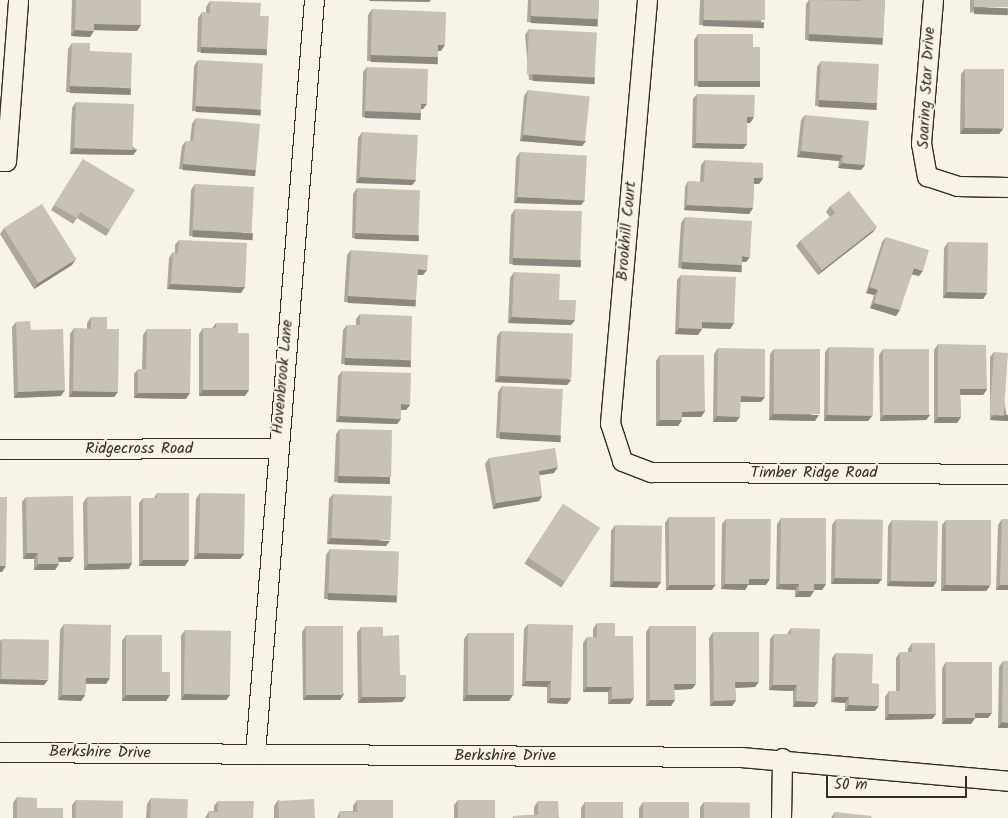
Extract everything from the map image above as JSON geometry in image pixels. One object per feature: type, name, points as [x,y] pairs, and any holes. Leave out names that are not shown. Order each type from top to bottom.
[{"type":"street","points":[[3,161],[18,0]]},
{"type":"street","name":"Havenbrook Lane","points":[[255,754],[314,0]]},
{"type":"street","name":"Brookhill Court","points":[[622,460],[610,423],[647,0]]},
{"type":"street","name":"Soaring Star Drive","points":[[933,0],[921,143],[927,176],[957,186],[1008,187]]},
{"type":"street","name":"Ridgecross Road","points":[[0,449],[278,448]]},
{"type":"street","name":"Timber Ridge Road","points":[[622,460],[651,472],[1008,474]]},
{"type":"street","name":"Berkshire Drive","points":[[0,752],[782,758],[1008,781]]},
{"type":"street","points":[[782,758],[782,818]]},
{"type":"building","points":[[76,0],[141,0],[141,25],[94,24],[94,31],[75,30]]},
{"type":"building","points":[[531,0],[599,0],[598,19],[531,16]]},
{"type":"building","points":[[704,0],[765,0],[765,20],[704,20]]},
{"type":"building","points":[[810,0],[885,0],[883,38],[809,34]]},
{"type":"building","points":[[974,0],[1008,0],[1008,7],[974,7]]},
{"type":"building","points":[[210,1],[261,3],[260,16],[269,16],[267,49],[201,47],[202,12],[210,13]]},
{"type":"building","points":[[372,9],[446,12],[445,45],[438,45],[438,57],[371,55]]},
{"type":"building","points":[[529,29],[597,33],[595,77],[527,74]]},
{"type":"building","points":[[698,34],[753,34],[753,47],[760,47],[760,81],[698,81]]},
{"type":"building","points":[[72,43],[90,43],[90,51],[132,53],[131,88],[70,86]]},
{"type":"building","points":[[198,60],[263,63],[261,109],[196,106]]},
{"type":"building","points":[[821,61],[879,64],[877,103],[819,100]]},
{"type":"building","points":[[367,67],[428,69],[427,104],[421,104],[421,113],[365,111]]},
{"type":"building","points":[[965,69],[1004,69],[1004,128],[965,128]]},
{"type":"building","points":[[528,90],[590,96],[585,141],[523,135]]},
{"type":"building","points":[[697,94],[755,95],[754,117],[747,117],[747,144],[696,143]]},
{"type":"building","points":[[76,102],[134,104],[132,150],[74,148]]},
{"type":"building","points":[[805,115],[869,121],[865,165],[842,163],[843,155],[801,151]]},
{"type":"building","points":[[196,118],[260,124],[256,170],[183,164],[186,141],[193,141]]},
{"type":"building","points":[[362,132],[418,135],[416,180],[360,177]]},
{"type":"building","points":[[520,152],[587,156],[585,200],[518,197]]},
{"type":"building","points":[[83,159],[135,190],[110,230],[80,212],[77,218],[54,205]]},
{"type":"building","points":[[705,160],[763,163],[763,178],[754,178],[753,208],[687,205],[688,181],[704,182]]},
{"type":"building","points":[[195,184],[254,187],[252,233],[193,230]]},
{"type":"building","points":[[357,188],[420,190],[418,235],[355,233]]},
{"type":"building","points":[[849,191],[877,227],[822,270],[800,241],[835,213],[830,206]]},
{"type":"building","points":[[42,204],[76,259],[38,283],[4,228]]},
{"type":"building","points":[[515,209],[582,211],[580,260],[513,258]]},
{"type":"building","points":[[685,217],[752,221],[750,257],[742,256],[742,265],[682,262]]},
{"type":"building","points":[[886,237],[929,250],[923,271],[914,268],[900,310],[874,303],[878,290],[870,287]]},
{"type":"building","points":[[179,240],[247,243],[245,287],[171,284],[173,252],[178,253]]},
{"type":"building","points":[[948,242],[988,243],[987,293],[947,292]]},
{"type":"building","points":[[351,250],[428,255],[427,270],[418,269],[416,300],[348,296]]},
{"type":"building","points":[[514,272],[560,274],[559,300],[576,300],[575,320],[512,317]]},
{"type":"building","points":[[681,275],[736,277],[734,323],[702,322],[702,329],[679,328]]},
{"type":"building","points":[[360,314],[412,316],[411,360],[345,358],[347,325],[360,325]]},
{"type":"building","points":[[91,317],[107,317],[107,329],[119,329],[118,392],[73,391],[74,328],[91,329]]},
{"type":"building","points":[[30,321],[31,330],[63,329],[65,390],[18,392],[16,322]]},
{"type":"building","points":[[216,323],[238,323],[238,333],[249,333],[249,390],[203,390],[203,328],[216,328]]},
{"type":"building","points":[[147,329],[191,329],[190,393],[138,393],[138,369],[146,369]]},
{"type":"building","points":[[501,331],[573,334],[571,378],[499,376]]},
{"type":"building","points":[[938,344],[986,345],[987,389],[960,389],[961,417],[938,417]]},
{"type":"building","points":[[829,347],[874,348],[873,416],[828,415]]},
{"type":"building","points":[[718,348],[765,349],[765,397],[741,396],[740,417],[717,416]]},
{"type":"building","points":[[774,349],[820,349],[820,414],[774,414]]},
{"type":"building","points":[[883,349],[929,349],[929,415],[883,415]]},
{"type":"building","points":[[994,352],[1008,353],[1004,416],[990,415]]},
{"type":"building","points":[[660,355],[704,355],[705,411],[682,412],[682,420],[660,420]]},
{"type":"building","points":[[342,371],[411,373],[410,405],[401,404],[401,419],[340,416]]},
{"type":"building","points":[[502,386],[563,389],[561,435],[500,432]]},
{"type":"building","points":[[340,429],[392,430],[391,477],[339,476]]},
{"type":"building","points":[[555,448],[558,467],[539,471],[542,496],[496,503],[489,458]]},
{"type":"building","points":[[157,493],[189,493],[189,560],[143,560],[143,498],[157,498]]},
{"type":"building","points":[[200,493],[245,494],[244,554],[199,553]]},
{"type":"building","points":[[333,494],[392,496],[390,540],[331,538]]},
{"type":"building","points":[[73,496],[74,557],[58,557],[59,564],[38,564],[38,553],[27,553],[26,497]]},
{"type":"building","points":[[131,496],[132,563],[88,564],[87,497]]},
{"type":"building","points":[[0,497],[7,497],[6,566],[0,566]]},
{"type":"building","points":[[563,504],[600,528],[565,582],[528,558]]},
{"type":"building","points":[[669,517],[715,517],[715,585],[669,585]]},
{"type":"building","points":[[781,518],[826,518],[826,584],[814,584],[814,591],[799,591],[799,584],[780,584]]},
{"type":"building","points":[[726,519],[771,519],[770,579],[749,579],[749,584],[725,584]]},
{"type":"building","points":[[836,519],[883,520],[882,579],[835,578]]},
{"type":"building","points":[[1002,519],[1008,519],[1008,585],[1000,585]]},
{"type":"building","points":[[892,520],[938,521],[937,582],[891,581]]},
{"type":"building","points":[[946,520],[991,520],[991,585],[946,585]]},
{"type":"building","points":[[615,525],[662,526],[661,582],[614,581]]},
{"type":"building","points":[[330,549],[399,551],[397,595],[328,593]]},
{"type":"building","points":[[597,623],[615,623],[615,636],[633,636],[634,698],[612,699],[612,687],[587,687],[587,637],[597,637]]},
{"type":"building","points":[[64,624],[111,625],[110,678],[86,678],[85,695],[62,695]]},
{"type":"building","points":[[528,624],[573,625],[571,698],[551,698],[551,681],[526,681]]},
{"type":"building","points":[[306,626],[343,626],[343,695],[306,695]]},
{"type":"building","points":[[650,626],[696,626],[696,684],[674,684],[675,700],[650,700]]},
{"type":"building","points":[[361,627],[383,627],[383,636],[399,635],[400,675],[406,675],[406,697],[362,697]]},
{"type":"building","points":[[791,628],[820,629],[818,702],[796,701],[797,685],[773,685],[774,634],[791,634]]},
{"type":"building","points":[[185,630],[231,631],[230,695],[184,694]]},
{"type":"building","points":[[713,632],[759,632],[759,682],[735,682],[736,700],[714,701]]},
{"type":"building","points":[[468,633],[514,633],[514,695],[468,695]]},
{"type":"building","points":[[126,635],[162,635],[162,672],[170,672],[170,695],[126,695]]},
{"type":"building","points":[[2,639],[49,640],[48,680],[1,679]]},
{"type":"building","points":[[912,643],[935,643],[936,714],[889,714],[889,691],[900,691],[900,652],[912,652]]},
{"type":"building","points":[[836,653],[873,654],[872,683],[879,684],[879,706],[849,705],[849,697],[835,697]]},
{"type":"building","points":[[1003,661],[1008,661],[1008,723],[1002,722]]},
{"type":"building","points":[[946,662],[992,662],[992,713],[975,713],[975,718],[946,718]]},
{"type":"building","points":[[17,797],[37,798],[37,808],[63,808],[63,818],[17,818]]},
{"type":"building","points":[[151,798],[188,799],[187,818],[150,818]]},
{"type":"building","points":[[314,799],[315,818],[279,818],[278,801]]},
{"type":"building","points":[[76,800],[123,801],[123,818],[76,818]]},
{"type":"building","points":[[357,800],[393,800],[393,818],[340,818],[340,811],[357,812]]},
{"type":"building","points":[[458,800],[495,800],[495,818],[458,818]]},
{"type":"building","points":[[218,801],[254,801],[253,818],[209,818],[209,811],[218,812]]},
{"type":"building","points":[[538,801],[558,801],[559,818],[514,818],[514,816],[538,815]]},
{"type":"building","points":[[585,802],[623,802],[623,818],[585,818]]},
{"type":"building","points":[[643,802],[689,802],[689,818],[643,818]]},
{"type":"building","points":[[704,802],[750,803],[750,818],[704,818]]},
{"type":"building","points":[[835,812],[872,816],[871,818],[834,818]]}]
